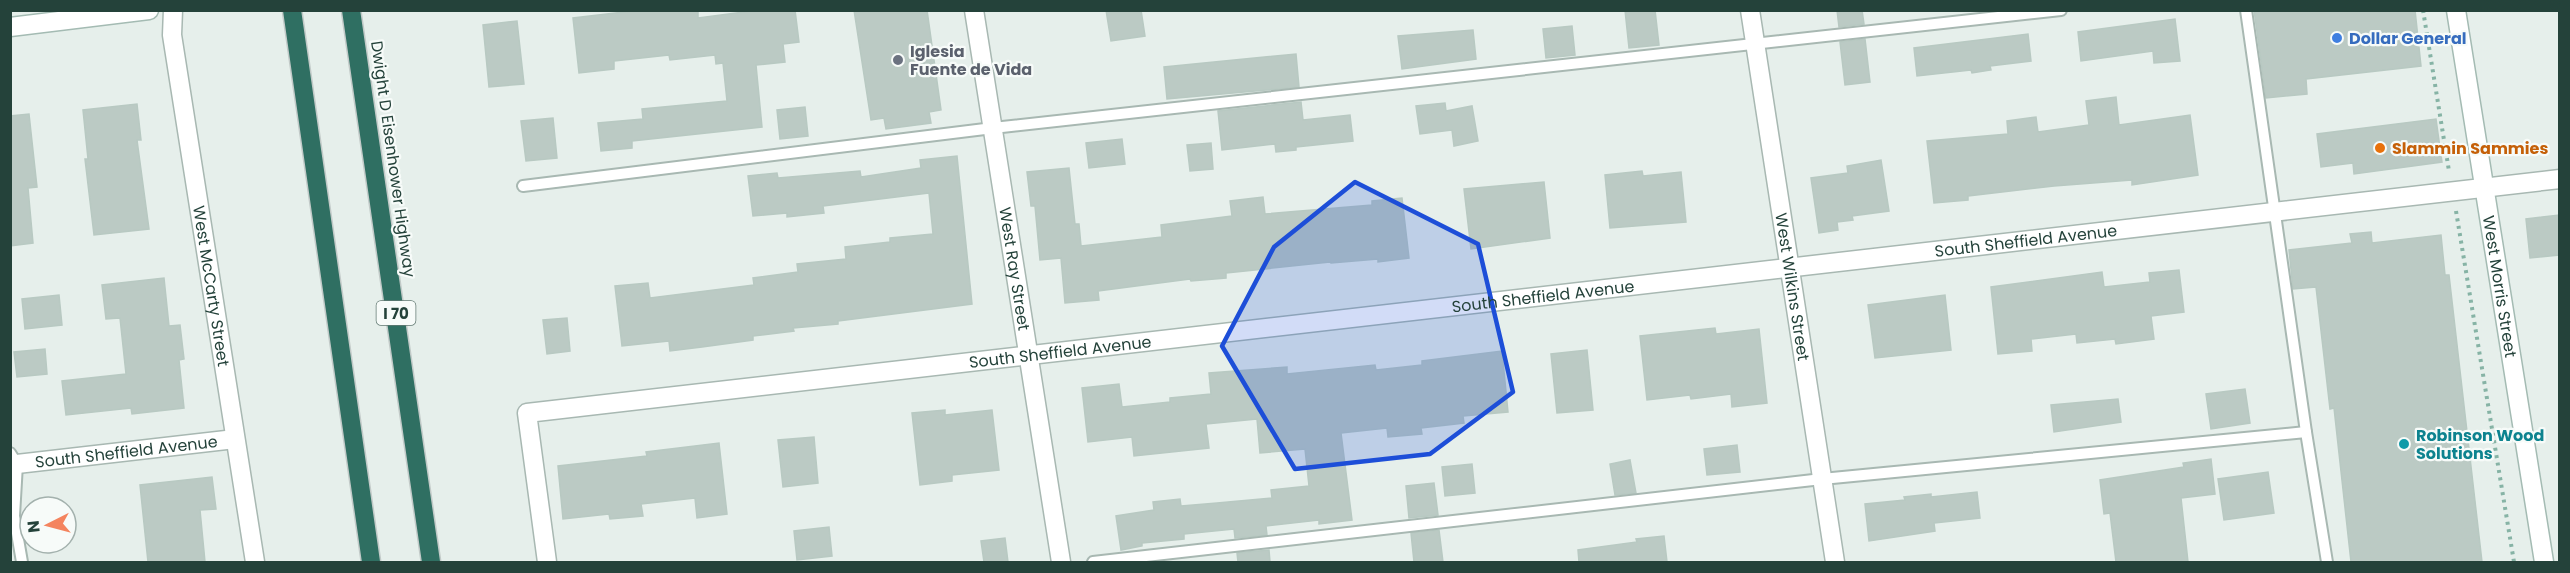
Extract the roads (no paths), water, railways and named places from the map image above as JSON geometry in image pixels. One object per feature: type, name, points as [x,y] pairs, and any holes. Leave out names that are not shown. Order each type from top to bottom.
[{"type":"highway","points":[[292,10],[371,562]]},
{"type":"highway","name":"Dwight D Eisenhower Highway","points":[[351,10],[431,562]]},
{"type":"street","points":[[10,27],[149,10]]},
{"type":"street","name":"West McCarty Street","points":[[173,10],[172,35],[255,562]]},
{"type":"street","name":"West Ray Street","points":[[974,10],[1061,562]]},
{"type":"street","name":"West Wilkins Street","points":[[1750,10],[1835,562]]},
{"type":"street","name":"West Morris Street","points":[[2456,10],[2544,562]]},
{"type":"street","name":"South Sheffield Avenue","points":[[547,562],[527,413],[2559,179]]},
{"type":"street","name":"South Sheffield Avenue","points":[[14,458],[235,439]]},
{"type":"lane","points":[[523,186],[993,128],[2061,10]]},
{"type":"lane","points":[[2246,10],[2306,432],[2327,562]]},
{"type":"lane","points":[[1093,562],[1822,479],[2306,432]]},
{"type":"lane","points":[[14,458],[14,516],[22,562]]},
{"type":"place","name":"Dollar General","points":[[2337,38]]},
{"type":"place","name":"Iglesia Fuente de Vida","points":[[898,60]]},
{"type":"place","name":"Slammin Sammies","points":[[2380,148]]},
{"type":"place","name":"Robinson Wood Solutions","points":[[2404,444]]}]
